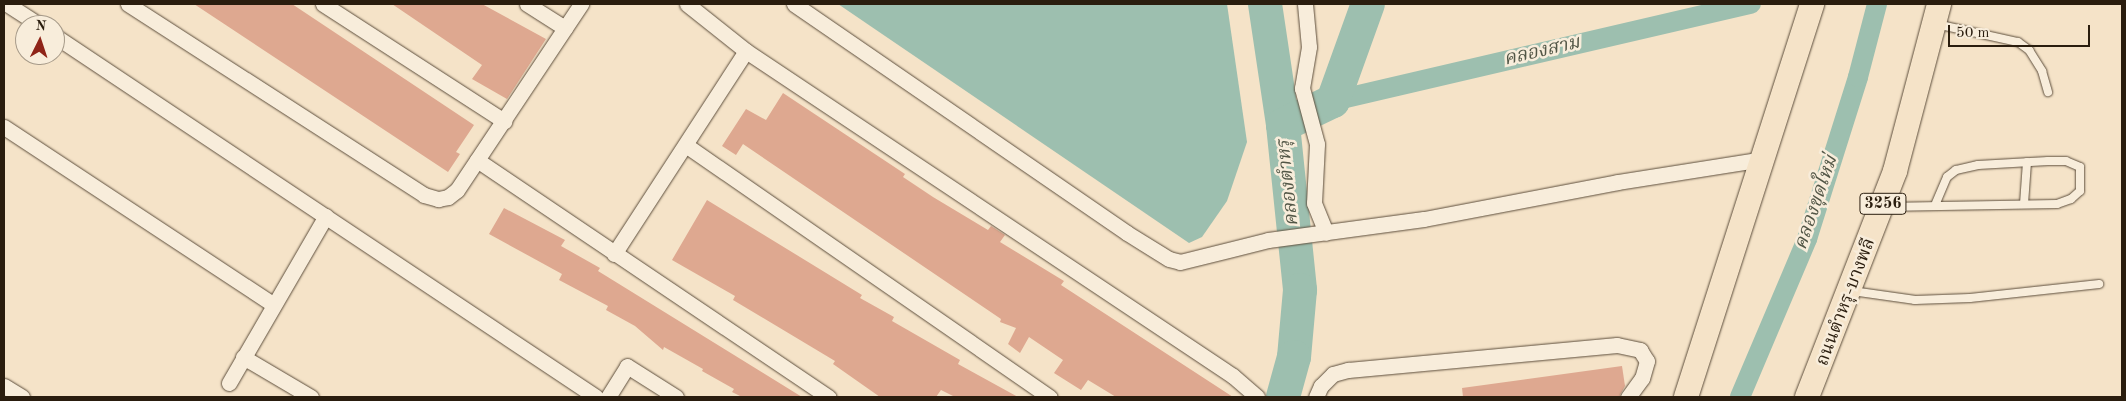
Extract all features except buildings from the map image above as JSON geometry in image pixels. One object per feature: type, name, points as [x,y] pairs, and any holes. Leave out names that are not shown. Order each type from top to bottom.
[{"type":"main road","points":[[1686,397],[1812,4]]},
{"type":"main road","name":"ถนนตำหรุ-บางพลี","points":[[1807,397],[1850,291],[1895,171],[1936,14]]},
{"type":"street","points":[[7,4],[24,15]]},
{"type":"street","points":[[128,4],[424,195],[438,199],[448,197],[477,160],[581,4]]},
{"type":"street","points":[[323,4],[504,121]]},
{"type":"street","points":[[527,4],[565,28]]},
{"type":"street","points":[[687,4],[746,51],[1233,376],[1257,397]]},
{"type":"street","points":[[794,4],[1169,259],[1180,262],[1283,238],[1326,233],[1762,160]]},
{"type":"street","points":[[1305,4],[1309,47],[1302,88],[1303,101],[1313,126],[1317,144],[1314,203],[1326,233]]},
{"type":"street","points":[[65,43],[596,397]]},
{"type":"street","points":[[614,254],[687,146],[746,51]]},
{"type":"street","points":[[4,127],[274,304]]},
{"type":"street","points":[[687,146],[1050,397]]},
{"type":"street","points":[[477,160],[829,397]]},
{"type":"street","points":[[229,383],[326,216]]},
{"type":"street","points":[[1316,397],[1321,386],[1333,374],[1348,370],[1617,345],[1640,350],[1647,361],[1642,378],[1628,397]]},
{"type":"street","points":[[243,357],[311,397]]},
{"type":"street","points":[[608,397],[626,366],[676,397]]},
{"type":"street","points":[[4,386],[22,397]]},
{"type":"lane","points":[[1936,14],[2018,42],[2029,50],[2042,71],[2048,92]]},
{"type":"lane","points":[[1881,207],[2057,204],[2071,199],[2080,191],[2082,183],[2080,168],[2074,163],[2028,162],[1956,170],[1946,177],[1935,205]]},
{"type":"lane","points":[[2024,204],[2028,162]]},
{"type":"lane","points":[[1850,291],[1915,300],[1970,298],[2099,284]]},
{"type":"shaded area","points":[[838,4],[1227,4],[1247,142],[1227,201],[1202,237],[1189,243]]},
{"type":"waterway","name":"คลองตำหรุ","points":[[1265,4],[1283,125],[1300,290],[1294,357],[1283,397]]},
{"type":"waterway","name":"คลองตำหรุ","points":[[1283,125],[1333,101],[1368,4]]},
{"type":"waterway","name":"คลองสาม","points":[[1333,101],[1751,4]]},
{"type":"waterway","name":"คลองขุดใหม่","points":[[1740,397],[1807,239],[1858,77],[1877,4]]}]
